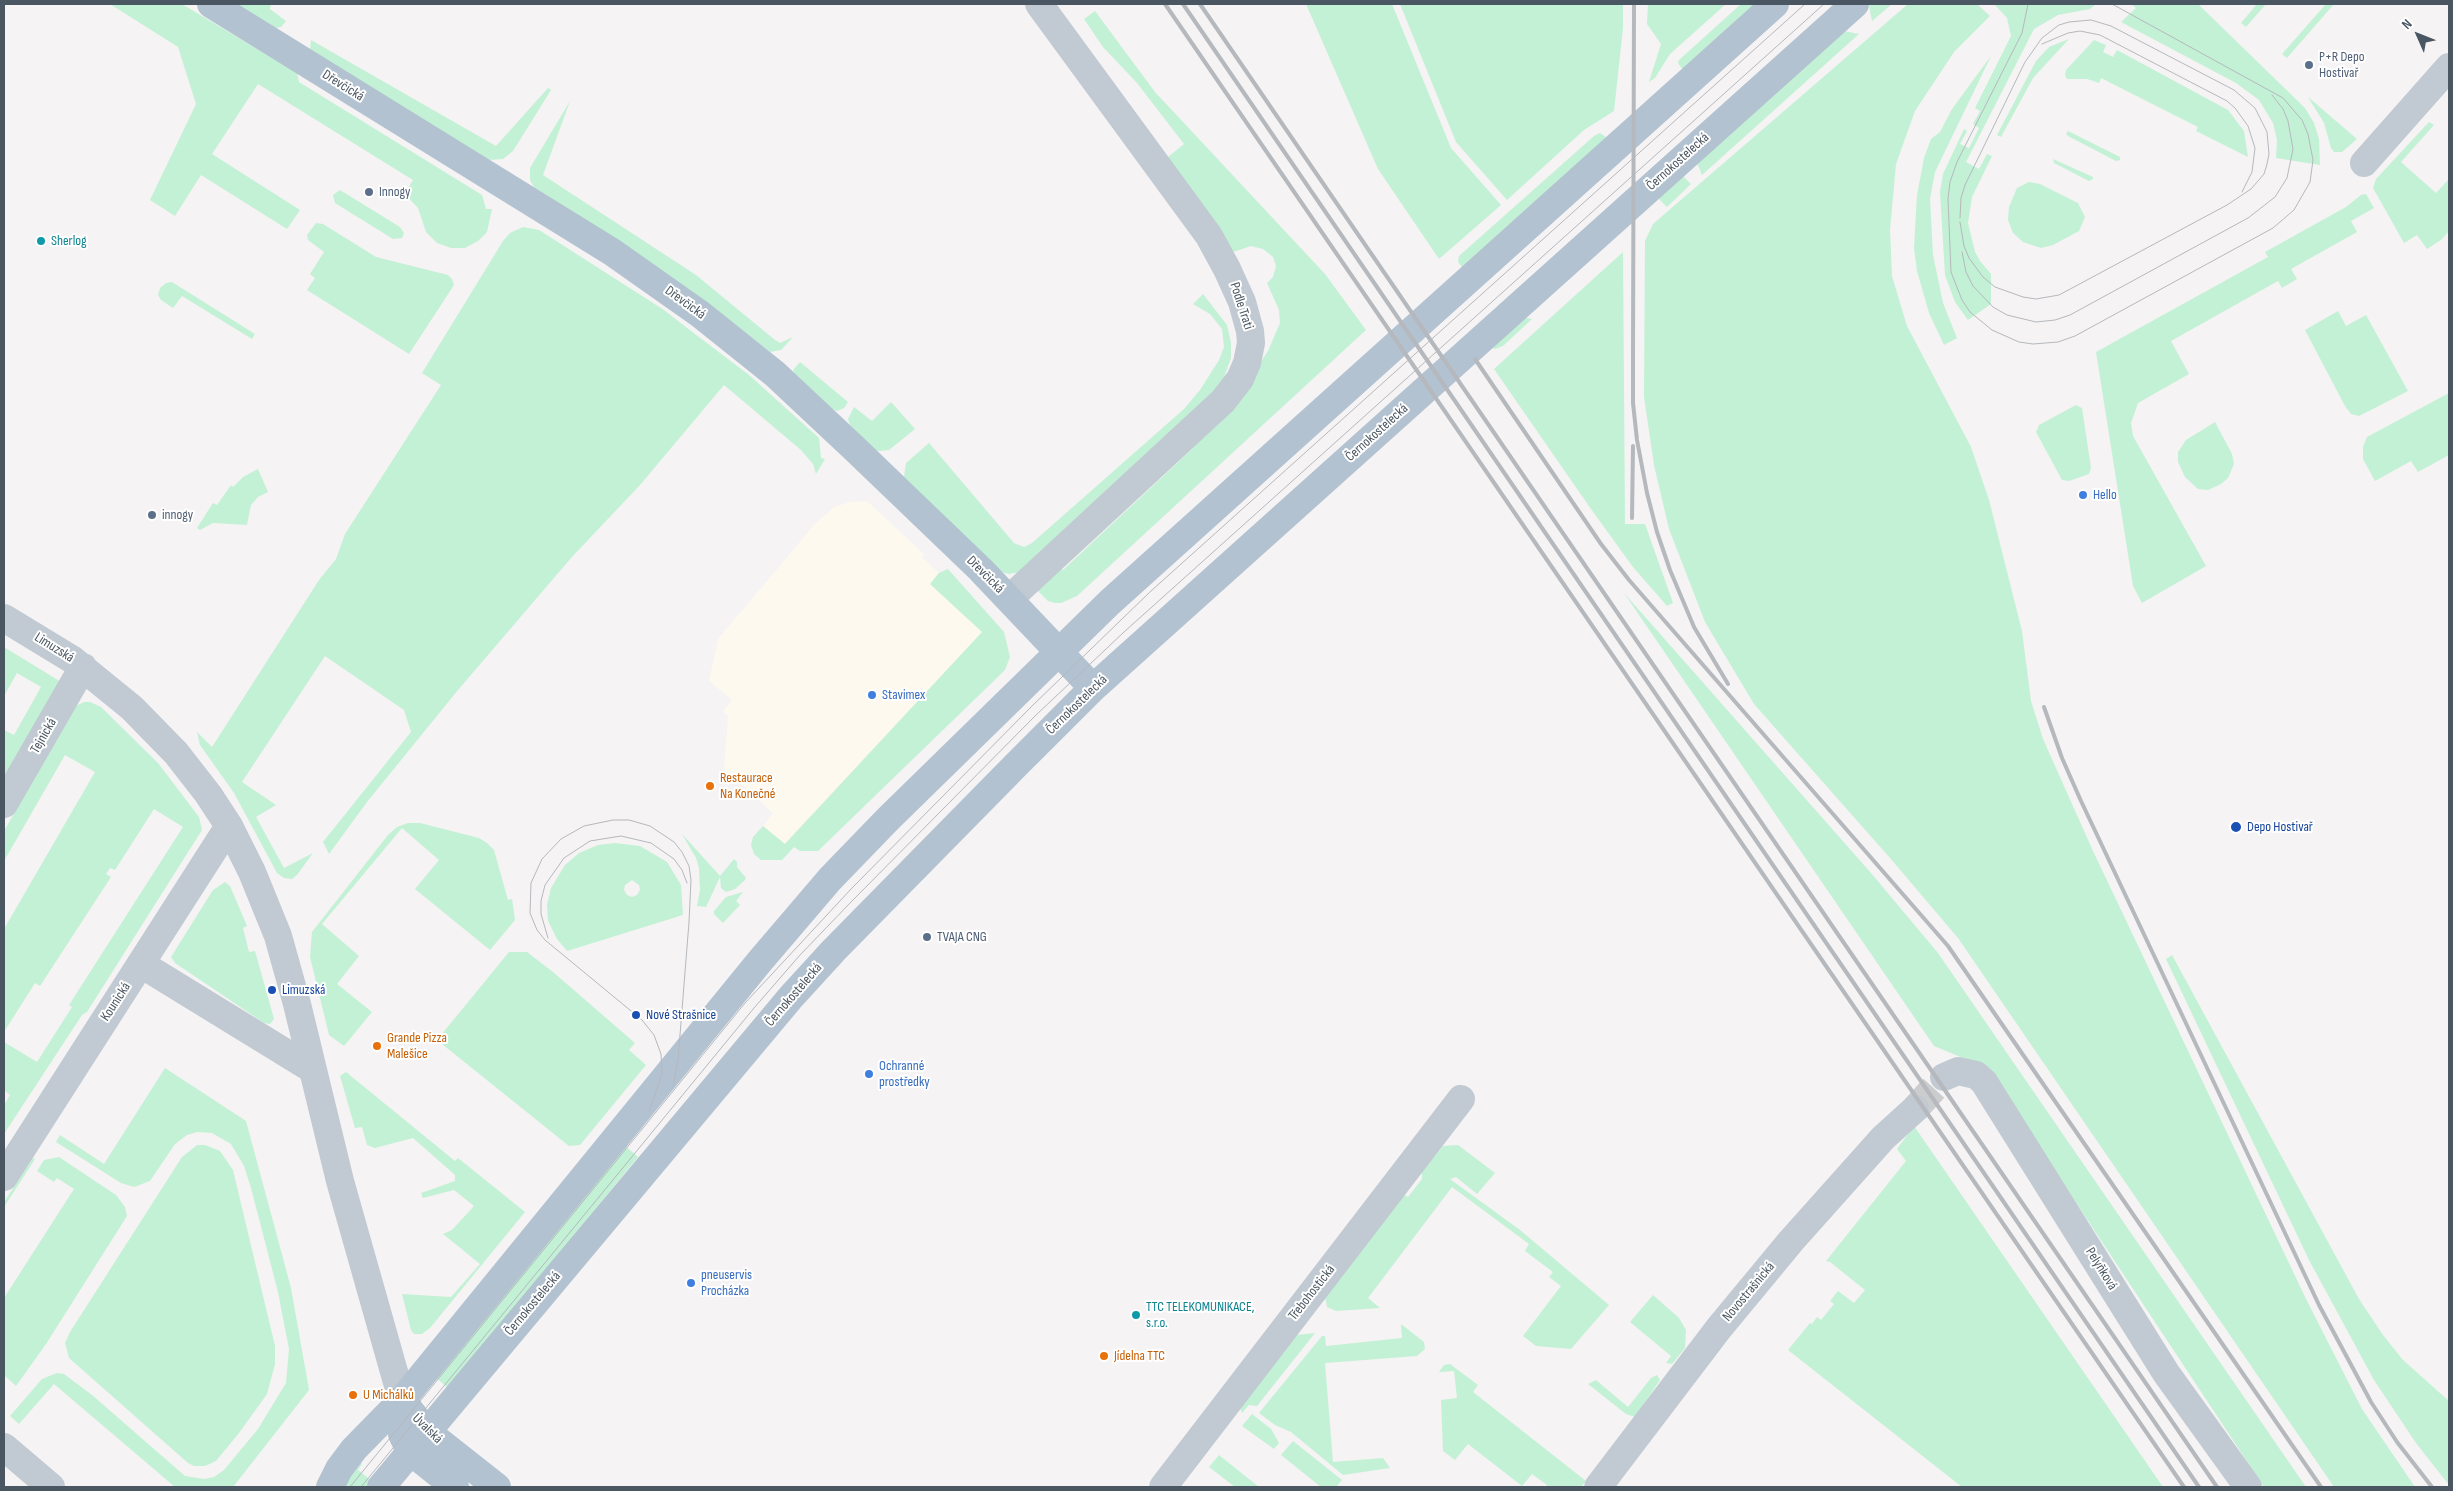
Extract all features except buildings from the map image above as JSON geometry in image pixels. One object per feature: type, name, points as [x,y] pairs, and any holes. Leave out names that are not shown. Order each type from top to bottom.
[{"type":"main road","name":"Dřevčická","points":[[211,4],[612,252],[700,314],[775,374],[1009,599],[1093,688]]},
{"type":"main road","points":[[330,1487],[339,1469],[354,1449],[402,1400],[712,1019],[824,885],[895,812],[1110,602],[1349,385],[1775,4]]},
{"type":"main road","name":"Černokostelecká","points":[[381,1487],[796,991],[834,950],[1093,688],[1855,4]]},
{"type":"main road","name":"Úvalská","points":[[402,1400],[403,1436],[418,1441],[497,1487]]},
{"type":"main road","name":"Úvalská","points":[[418,1441],[455,1487]]},
{"type":"street","name":"Podle Trati","points":[[1009,599],[1223,401],[1240,379],[1247,364],[1251,343],[1250,331],[1242,302],[1209,236],[1039,4]]},
{"type":"street","points":[[2364,163],[2449,67]]},
{"type":"street","name":"Limuzská","points":[[4,618],[83,667],[111,689],[168,743],[208,794],[229,826],[252,872],[278,936],[297,1004],[340,1181],[402,1400]]},
{"type":"street","name":"Tejnická","points":[[4,804],[83,667]]},
{"type":"street","name":"Kounická","points":[[4,1177],[229,826]]},
{"type":"street","points":[[141,964],[312,1069]]},
{"type":"street","name":"Pelyňková","points":[[1955,1075],[1976,1075],[1984,1082],[2166,1373],[2248,1487]]},
{"type":"street","name":"Třebohostická","points":[[1163,1487],[1461,1099]]},
{"type":"street","name":"Novostrašnická","points":[[1598,1487],[1719,1328],[1791,1241],[1883,1138],[1915,1108]]},
{"type":"street","points":[[4,1446],[51,1487]]},
{"type":"shaded area","points":[[867,501],[924,554],[922,557],[939,573],[930,584],[982,632],[784,844],[763,826],[773,813],[724,769],[728,716],[723,711],[732,700],[709,681],[718,639],[815,524],[834,507],[849,502]]},
{"type":"green space","points":[[110,4],[182,4],[297,73],[299,82],[482,195],[486,209],[492,209],[487,232],[478,241],[465,248],[451,248],[437,243],[426,232],[418,208],[405,194],[413,180],[258,84],[212,154],[300,210],[287,229],[201,175],[175,216],[150,200],[196,104],[178,47]]},
{"type":"green space","points":[[234,4],[271,4],[270,9],[286,21],[281,27],[276,28]]},
{"type":"green space","points":[[1306,4],[1392,4],[1451,148],[1501,205],[1439,259],[1378,169]]},
{"type":"green space","points":[[1400,4],[1623,4],[1623,28],[1614,111],[1584,130],[1507,200],[1456,142]]},
{"type":"green space","points":[[1648,4],[1726,4],[1670,54],[1655,78],[1649,82],[1661,44],[1647,24]]},
{"type":"green space","points":[[1741,4],[1757,4],[1683,70],[1678,63],[1679,60]]},
{"type":"green space","points":[[1872,4],[1892,4],[1872,21],[1869,6]]},
{"type":"green space","points":[[1908,4],[1977,4],[1990,16],[1954,52],[1915,111],[1896,164],[1890,230],[1892,276],[1907,326],[1971,447],[1989,500],[2022,631],[2031,701],[2043,739],[2093,851],[2306,1299],[2362,1409],[2415,1487],[2334,1487],[1958,938],[1754,704],[1705,622],[1669,529],[1654,465],[1644,397],[1645,241],[1653,224]]},
{"type":"green space","points":[[1994,4],[2096,4],[2090,9],[2058,15],[2034,29],[1966,162],[1979,169],[1987,154],[1992,156],[1972,197],[1968,223],[1975,252],[1991,274],[1991,304],[1968,320],[1955,302],[1945,275],[1940,192],[1943,174],[1964,129],[1967,131],[1960,144],[1969,148],[1979,128],[1973,124],[1980,111],[1975,108],[2011,36],[2007,18]]},
{"type":"green space","points":[[2131,4],[2198,4],[2305,108],[2314,123],[2319,139],[2320,165],[2276,158],[2277,140],[2273,123],[2259,100],[2236,83],[2121,22],[2136,8]]},
{"type":"green space","points":[[2257,4],[2266,4],[2246,27],[2241,23]]},
{"type":"green space","points":[[2326,4],[2334,4],[2287,58],[2282,54]]},
{"type":"green space","points":[[1095,11],[1155,92],[1325,274],[1366,330],[1077,596],[1061,603],[1055,603],[1048,601],[1035,588],[1057,567],[1063,570],[1191,450],[1233,404],[1268,351],[1280,323],[1279,310],[1267,283],[1273,277],[1276,266],[1273,257],[1263,249],[1251,246],[1224,255],[1162,162],[1184,144],[1137,83],[1103,47],[1084,19]]},
{"type":"green space","points":[[1844,31],[1859,34],[1702,175],[1697,163]]},
{"type":"green space","points":[[2069,39],[2033,78],[2001,137],[1997,135],[2036,61],[2049,47]]},
{"type":"green space","points":[[311,40],[496,146],[548,88],[551,90],[513,151],[503,159],[488,160],[310,50]]},
{"type":"green space","points":[[2094,40],[2106,45],[2103,52],[2113,57],[2117,50],[2228,110],[2244,131],[2248,157],[2196,131],[2198,127],[2101,78],[2099,83],[2087,79],[2067,79],[2065,75],[2066,70]]},
{"type":"green space","points":[[1991,56],[1935,172],[1930,199],[1933,255],[1943,303],[1957,338],[1944,345],[1929,313],[1917,271],[1914,248],[1917,195],[1924,158],[1931,139],[1940,132],[1952,109]]},
{"type":"green space","points":[[2308,97],[2357,139],[2342,152],[2334,152],[2331,148],[2324,123]]},
{"type":"green space","points":[[570,101],[543,175],[696,275],[775,340],[780,343],[793,337],[781,350],[770,352],[685,287],[534,187],[530,180],[530,168]]},
{"type":"green space","points":[[2429,122],[2434,125],[2401,162],[2436,193],[2449,179],[2449,231],[2441,240],[2427,249],[2417,235],[2404,243],[2373,188],[2376,179]]},
{"type":"green space","points":[[2068,131],[2120,157],[2120,160],[2116,161],[2068,136],[2066,134]]},
{"type":"green space","points":[[1600,133],[1607,138],[1462,267],[1458,262],[1459,256],[1594,136]]},
{"type":"green space","points":[[2053,159],[2093,177],[2093,179],[2089,181],[2054,163]]},
{"type":"green space","points":[[1682,175],[1691,184],[1667,207],[1658,198]]},
{"type":"green space","points":[[2029,182],[2040,184],[2078,203],[2085,217],[2079,231],[2053,245],[2041,248],[2023,242],[2013,233],[2008,220],[2009,207],[2017,188]]},
{"type":"green space","points":[[340,190],[400,227],[404,233],[402,238],[393,239],[335,203],[333,195]]},
{"type":"green space","points":[[2366,194],[2374,208],[2351,221],[2357,232],[2291,269],[2297,279],[2282,288],[2278,281],[2171,341],[2189,374],[2138,403],[2131,423],[2133,436],[2206,566],[2142,603],[2133,586],[2096,352],[2268,257],[2265,252],[2346,207],[2361,195]]},
{"type":"green space","points":[[316,223],[323,224],[376,257],[448,275],[452,279],[454,285],[409,354],[307,290],[315,278],[310,274],[324,252],[308,240],[307,235]]},
{"type":"green space","points":[[523,227],[539,230],[664,310],[749,375],[819,438],[821,458],[825,459],[816,474],[813,464],[801,450],[724,385],[640,485],[571,558],[458,690],[367,802],[329,854],[323,842],[411,732],[404,710],[325,656],[242,782],[276,805],[256,817],[284,868],[313,853],[297,875],[292,879],[284,878],[277,873],[234,793],[200,745],[197,732],[212,747],[319,580],[336,559],[345,534],[441,385],[422,373],[503,241],[510,233]]},
{"type":"green space","points":[[1623,252],[1625,524],[1645,524],[1673,603],[1667,606],[1633,567],[1494,369]]},
{"type":"green space","points":[[172,282],[255,334],[252,339],[182,296],[173,308],[161,300],[158,295],[160,288],[166,283]]},
{"type":"green space","points":[[1203,294],[1227,325],[1231,343],[1231,358],[1223,380],[1210,403],[1021,572],[1008,574],[1001,572],[904,477],[906,463],[929,443],[1014,543],[1024,547],[1032,543],[1184,409],[1200,390],[1219,360],[1224,347],[1222,329],[1210,314],[1193,304]]},
{"type":"green space","points":[[2338,311],[2346,326],[2366,315],[2408,391],[2359,416],[2351,414],[2345,406],[2305,330]]},
{"type":"green space","points":[[1522,317],[1532,319],[1503,346],[1495,349],[1490,347]]},
{"type":"green space","points":[[800,362],[848,402],[844,408],[837,411],[832,409],[795,375],[793,370]]},
{"type":"green space","points":[[2449,393],[2449,455],[2418,472],[2411,461],[2375,481],[2363,459],[2363,447],[2367,437]]},
{"type":"green space","points":[[891,402],[915,429],[889,450],[879,451],[873,449],[850,425],[848,419],[854,407],[872,421]]},
{"type":"green space","points":[[2076,405],[2082,408],[2091,468],[2089,474],[2069,481],[2062,480],[2036,432],[2039,425]]},
{"type":"green space","points":[[2215,422],[2232,454],[2234,464],[2228,478],[2221,484],[2208,490],[2198,489],[2185,477],[2178,462],[2178,452],[2186,440]]},
{"type":"green space","points":[[258,469],[268,492],[258,497],[251,505],[247,525],[213,523],[200,530],[197,528],[213,503],[217,505],[231,485],[233,487],[243,477]]},
{"type":"green space","points":[[948,569],[1004,632],[1010,657],[1005,670],[818,851],[800,851],[794,847],[782,860],[761,860],[754,854],[751,845],[753,837],[763,826],[785,844],[982,632],[930,584],[939,573]]},
{"type":"green space","points":[[1624,593],[1871,873],[1938,953],[2306,1487],[2264,1487],[1987,1068],[1934,1046]]},
{"type":"green space","points":[[4,647],[61,682],[4,781],[4,730],[14,735],[41,687],[17,673],[4,696]]},
{"type":"green space","points":[[84,702],[90,702],[101,707],[158,763],[199,817],[202,830],[87,1012],[82,1015],[4,1134],[4,1105],[10,1095],[4,1090],[4,1042],[37,1062],[72,1007],[69,1005],[183,827],[154,809],[115,870],[110,868],[106,874],[111,877],[40,986],[35,983],[4,1032],[4,929],[95,772],[65,755],[4,861],[4,831],[76,706]]},
{"type":"green space","points":[[408,823],[420,823],[479,838],[487,843],[494,850],[508,900],[512,899],[515,920],[490,950],[415,889],[439,860],[402,828],[322,924],[359,956],[337,984],[372,1012],[344,1046],[329,1035],[310,957],[312,932],[388,835],[397,827]]},
{"type":"green space","points":[[682,834],[720,876],[734,859],[737,862],[737,867],[746,878],[745,880],[735,889],[726,892],[721,888],[720,877],[706,907],[697,906],[700,890],[699,868],[696,858]]},
{"type":"green space","points":[[615,843],[640,846],[667,862],[681,885],[683,915],[567,951],[557,939],[548,921],[547,905],[551,888],[565,865],[579,853],[598,845]],"holes":[[[632,880],[639,885],[640,890],[637,895],[632,897],[627,895],[624,890],[625,885]]]},
{"type":"green space","points":[[225,882],[230,886],[247,926],[243,928],[249,952],[255,951],[274,1019],[270,1024],[264,1023],[175,963],[171,957],[213,890]]},
{"type":"green space","points":[[743,892],[736,901],[740,905],[723,923],[714,914],[714,911],[726,897]]},
{"type":"green space","points":[[509,952],[527,952],[553,972],[635,1043],[629,1050],[646,1065],[580,1145],[569,1146],[437,1040]]},
{"type":"green space","points":[[2172,955],[2359,1299],[2383,1335],[2403,1360],[2449,1401],[2449,1485],[2416,1443],[2374,1380],[2309,1260],[2166,959]]},
{"type":"green space","points":[[165,1068],[246,1121],[291,1288],[309,1390],[233,1487],[175,1487],[54,1384],[19,1424],[10,1416],[42,1379],[57,1373],[64,1374],[92,1395],[185,1476],[204,1479],[214,1477],[224,1470],[258,1429],[286,1383],[289,1349],[278,1292],[251,1188],[244,1166],[231,1144],[212,1133],[197,1132],[187,1135],[175,1144],[150,1181],[134,1187],[121,1183],[56,1142],[60,1135],[104,1164]]},
{"type":"green space","points":[[346,1072],[455,1161],[458,1158],[525,1212],[430,1328],[422,1334],[414,1334],[411,1330],[402,1294],[451,1297],[480,1264],[443,1234],[452,1230],[474,1206],[454,1190],[423,1198],[421,1193],[455,1181],[455,1175],[413,1138],[375,1148],[367,1145],[362,1127],[355,1128],[340,1076]]},
{"type":"green space","points":[[1914,1126],[2163,1487],[1962,1487],[1788,1350],[1810,1323],[1812,1324],[1817,1317],[1821,1320],[1834,1304],[1830,1301],[1838,1291],[1854,1303],[1865,1290],[1830,1262],[1826,1261],[1906,1161],[1897,1149]]},
{"type":"green space","points":[[623,1144],[638,1157],[448,1388],[434,1376]]},
{"type":"green space","points":[[197,1145],[205,1145],[220,1151],[233,1170],[275,1346],[275,1364],[267,1394],[216,1461],[205,1466],[194,1466],[188,1463],[69,1358],[65,1343],[70,1332],[182,1157]]},
{"type":"green space","points":[[1458,1145],[1495,1173],[1477,1194],[1456,1177],[1450,1179],[1520,1230],[1609,1305],[1571,1349],[1536,1346],[1523,1336],[1561,1286],[1549,1277],[1553,1272],[1525,1251],[1529,1244],[1452,1187],[1368,1298],[1380,1308],[1336,1311],[1327,1307],[1325,1297],[1403,1194],[1408,1197],[1422,1179],[1422,1171],[1443,1146]]},
{"type":"green space","points":[[59,1157],[116,1195],[125,1207],[127,1216],[46,1344],[16,1386],[4,1375],[4,1298],[74,1189],[57,1178],[54,1182],[37,1171],[44,1160]]},
{"type":"green space","points":[[33,1158],[35,1159],[4,1207],[4,1202]]},
{"type":"green space","points":[[1653,1295],[1679,1318],[1686,1330],[1685,1348],[1672,1364],[1666,1363],[1671,1356],[1630,1322]]},
{"type":"green space","points":[[1401,1324],[1424,1342],[1425,1349],[1417,1356],[1325,1363],[1333,1462],[1383,1458],[1390,1468],[1343,1475],[1291,1432],[1275,1425],[1259,1413],[1322,1336],[1325,1336],[1326,1346],[1402,1338]]},
{"type":"green space","points":[[1315,1333],[1257,1406],[1249,1405],[1242,1413],[1239,1405],[1297,1335]]},
{"type":"green space","points":[[1450,1364],[1478,1385],[1473,1392],[1586,1481],[1581,1487],[1546,1487],[1547,1485],[1532,1474],[1522,1486],[1468,1444],[1455,1460],[1443,1451],[1441,1400],[1457,1398],[1454,1371],[1439,1372],[1444,1365]]},
{"type":"green space","points":[[1657,1375],[1660,1380],[1635,1417],[1626,1414],[1588,1384],[1596,1380],[1628,1407],[1651,1378]]},
{"type":"green space","points":[[1252,1414],[1271,1429],[1279,1443],[1274,1449],[1242,1426]]},
{"type":"green space","points":[[1293,1441],[1342,1480],[1336,1487],[1321,1487],[1281,1455]]},
{"type":"green space","points":[[1219,1455],[1259,1487],[1235,1487],[1209,1467]]},
{"type":"green space","points":[[355,1458],[362,1464],[358,1470],[372,1481],[368,1487],[342,1487]]},
{"type":"tunnel","points":[[1915,1109],[1944,1077]]},
{"type":"tram line","points":[[350,1487],[745,1003],[852,888],[1032,706],[1151,591],[1805,4]]},
{"type":"tram line","points":[[361,1487],[754,1008],[800,955],[852,901],[1035,716],[1124,632],[1824,4]]},
{"type":"tram line","points":[[2028,4],[2022,33],[1957,162],[1950,182],[1948,199],[1951,272],[1962,300],[1970,312],[1992,330],[2019,342],[2033,344],[2058,342],[2075,336],[2273,228],[2294,210],[2310,182],[2313,160],[2308,134],[2302,120],[2283,98],[2112,4]]},
{"type":"tram line","points":[[1960,218],[1961,198],[1965,185],[2025,62],[2042,38],[2059,25],[2069,22],[2091,20],[2111,26],[2234,90],[2255,108],[2267,132],[2269,154],[2267,164],[2264,174],[2251,189],[2227,205],[2059,295],[2036,299],[2023,297],[1995,287],[1983,277],[1969,258],[1964,246],[1960,222]]},
{"type":"tram line","points":[[2042,44],[2068,33],[2080,31],[2100,35],[2227,101],[2235,108],[2248,126],[2255,148],[2252,172],[2242,192]]},
{"type":"tram line","points":[[1962,252],[1966,272],[1973,286],[1993,307],[2007,315],[2036,322],[2055,320],[2070,315],[2248,218],[2275,197],[2287,178],[2293,149],[2288,121],[2283,109],[2272,95]]},
{"type":"tram line","points":[[649,1112],[662,1074],[661,1054],[654,1035],[642,1020],[545,940],[537,930],[530,913],[531,883],[542,859],[561,839],[584,826],[613,820],[629,820],[650,826],[674,842],[689,866],[691,880],[689,922],[678,1060],[673,1087]]},
{"type":"tram line","points":[[548,938],[541,914],[541,901],[545,885],[564,858],[590,841],[621,836],[651,843],[674,859],[682,870],[687,883]]},
{"type":"railway","points":[[1165,4],[2184,1487]]},
{"type":"railway","points":[[1183,4],[2199,1487]]},
{"type":"railway","points":[[1200,4],[2217,1487]]},
{"type":"railway","points":[[1634,4],[1633,403],[1637,440],[1647,493],[1657,532],[1670,570],[1694,627],[1728,684]]},
{"type":"railway","points":[[1475,359],[1601,544],[1629,580],[1948,946],[2321,1487]]},
{"type":"railway","points":[[1632,518],[1633,446]]},
{"type":"railway","points":[[2044,707],[2062,758],[2081,801],[2319,1305],[2371,1402],[2397,1442],[2432,1487]]},
{"type":"place","name":"P+R Depo Hostivař","points":[[2309,65]]},
{"type":"place","name":"Innogy","points":[[369,192]]},
{"type":"place","name":"Sherlog","points":[[41,241]]},
{"type":"place","name":"Hello","points":[[2083,495]]},
{"type":"place","name":"innogy","points":[[152,515]]},
{"type":"place","name":"Stavimex","points":[[872,695]]},
{"type":"place","name":"Restaurace Na Konečné","points":[[710,786]]},
{"type":"place","name":"Depo Hostivař","points":[[2236,827]]},
{"type":"place","name":"TVAJA CNG","points":[[927,937]]},
{"type":"place","name":"Limuzská","points":[[272,990]]},
{"type":"place","name":"Nové Strašnice","points":[[636,1015]]},
{"type":"place","name":"Grande Pizza Malešice","points":[[377,1046]]},
{"type":"place","name":"Ochranné prostředky","points":[[869,1074]]},
{"type":"place","name":"pneuservis Procházka","points":[[691,1283]]},
{"type":"place","name":"TTC TELEKOMUNIKACE, s.r.o.","points":[[1136,1315]]},
{"type":"place","name":"Jídelna TTC","points":[[1104,1356]]},
{"type":"place","name":"U Michálků","points":[[353,1395]]}]
